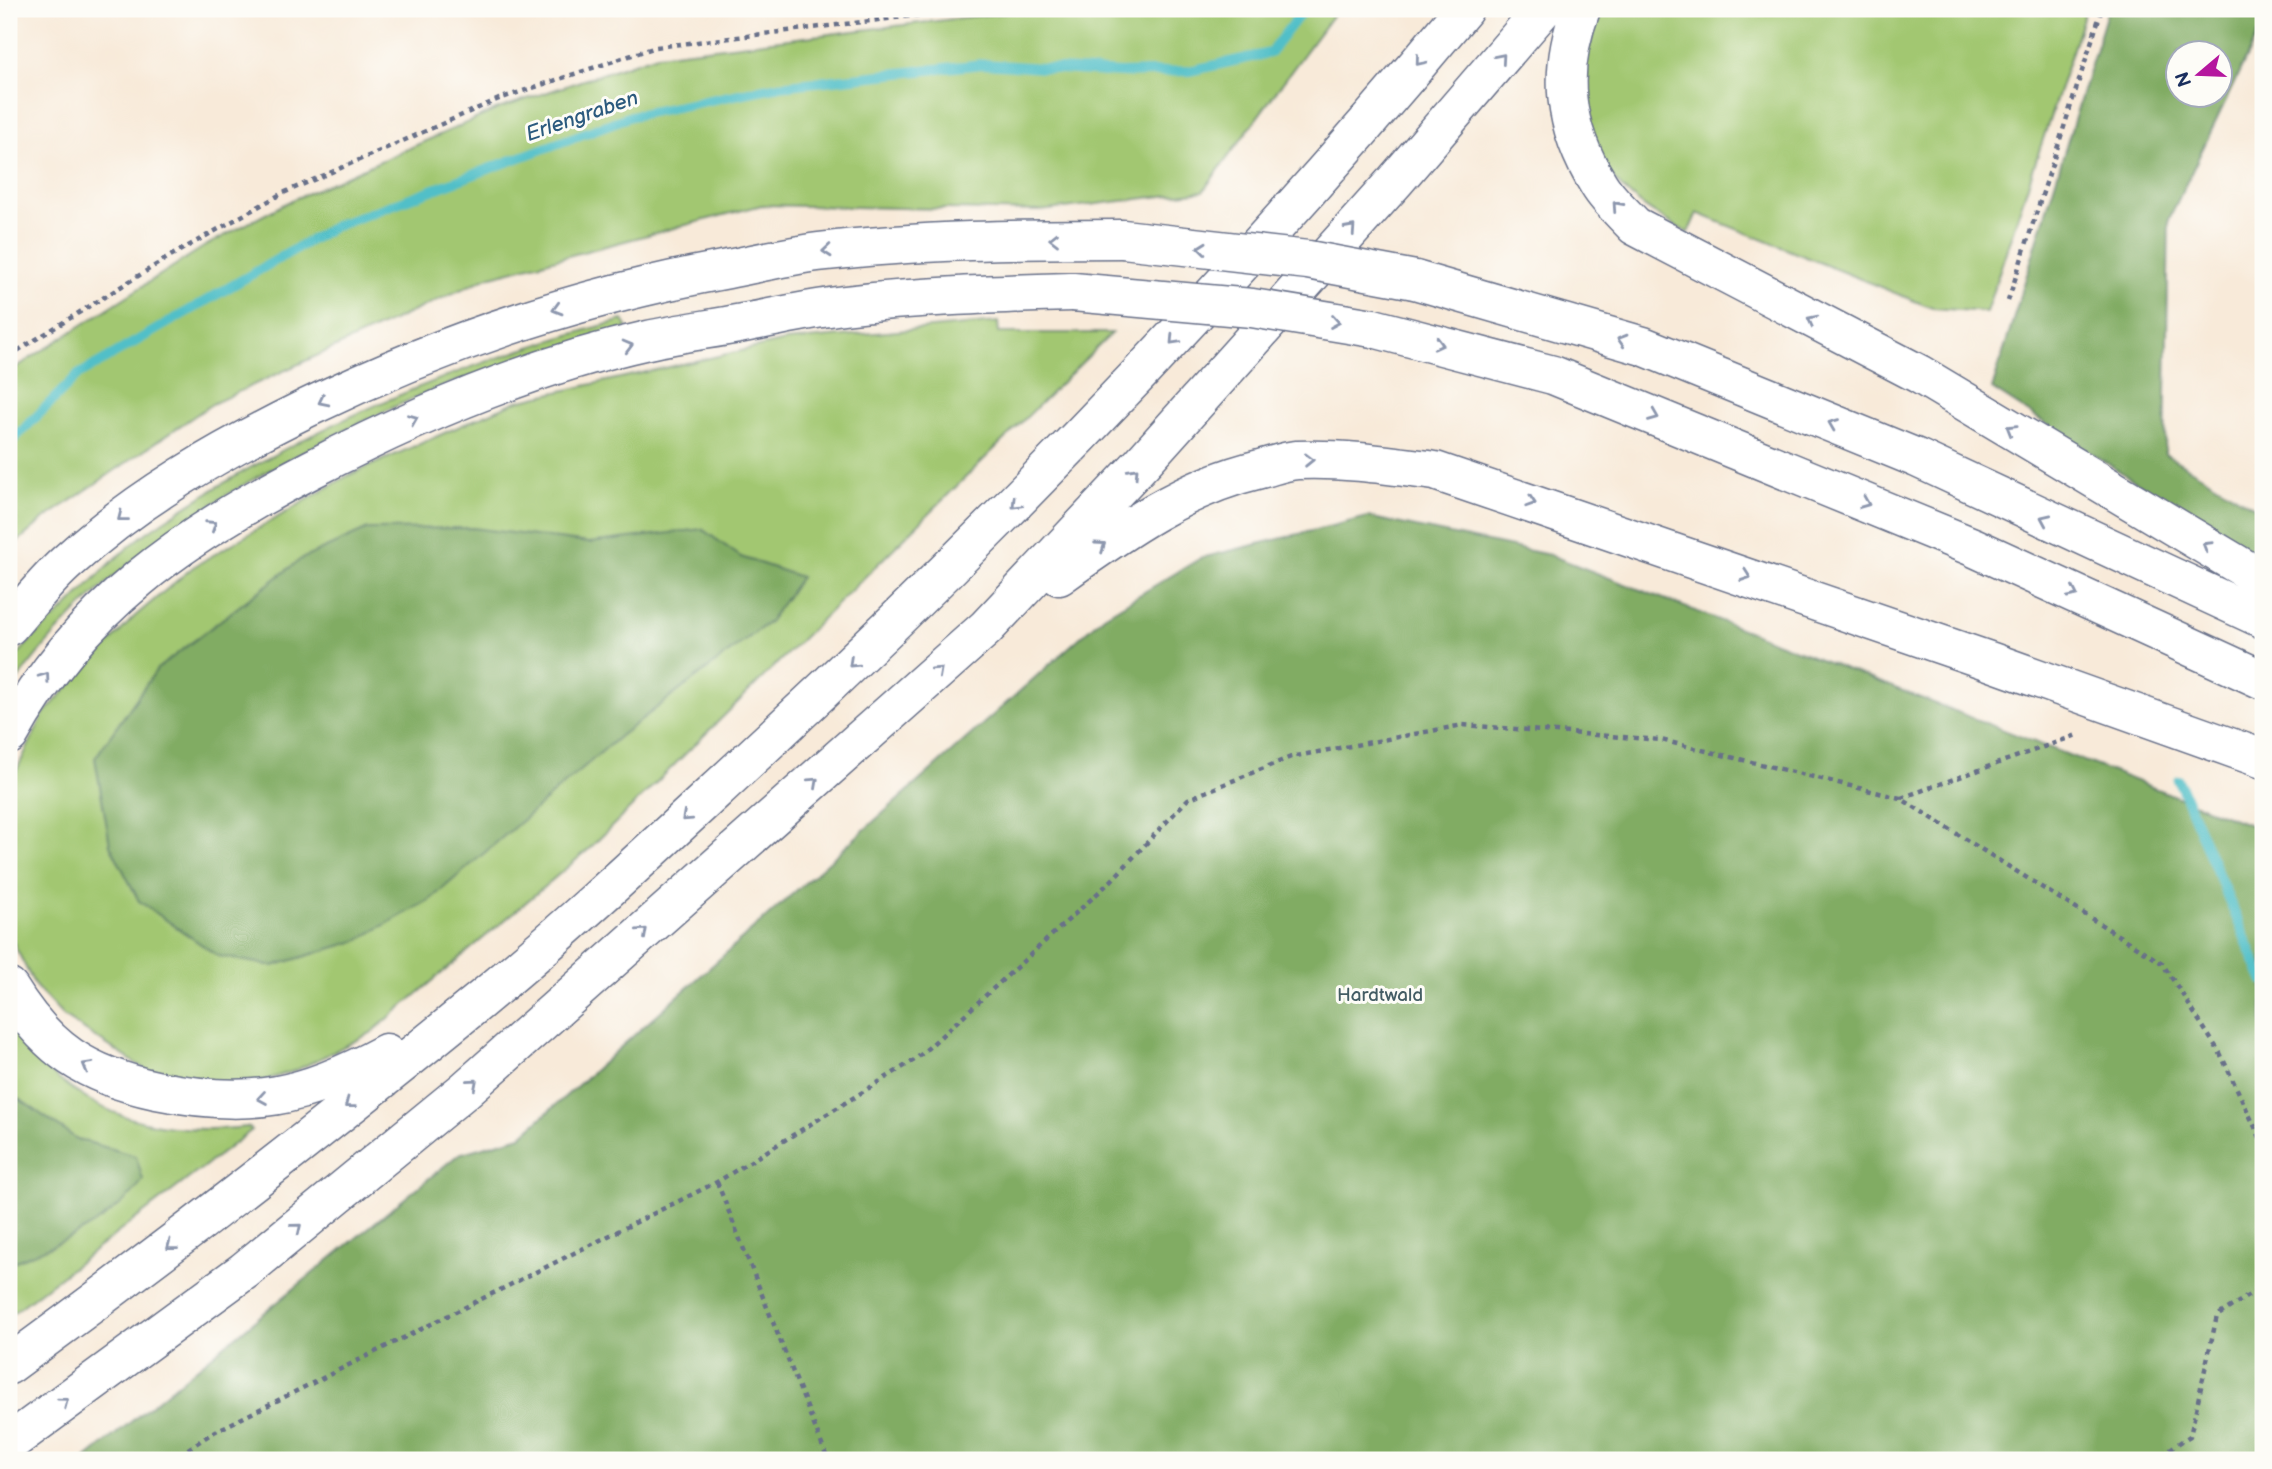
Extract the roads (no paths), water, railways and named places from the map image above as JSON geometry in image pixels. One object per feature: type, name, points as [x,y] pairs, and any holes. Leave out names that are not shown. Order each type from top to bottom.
[{"type":"highway","points":[[9,1365],[153,1260],[479,1001],[805,708],[1044,477],[1220,290],[1359,134],[1464,9]]},
{"type":"highway","points":[[9,1443],[244,1271],[465,1090],[986,628],[1142,463],[1396,180],[1543,9]]},
{"type":"highway","points":[[1581,9],[1565,74],[1574,136],[1600,187],[1635,226],[1919,374],[2250,572],[2263,584]]},
{"type":"highway","points":[[9,626],[64,564],[128,512],[198,465],[356,384],[434,350],[509,324],[671,279],[816,253],[963,239],[1123,239],[1308,260],[1415,280],[1643,346],[1917,458],[2263,618]]},
{"type":"highway","points":[[9,735],[27,701],[68,646],[126,589],[190,540],[244,504],[396,426],[502,384],[647,341],[842,305],[958,296],[1073,292],[1252,308],[1373,328],[1553,375],[1973,547],[2263,680]]},
{"type":"highway","points":[[986,628],[1119,533],[1183,495],[1237,474],[1293,460],[1352,460],[1447,475],[1992,662],[2263,759]]},
{"type":"highway","points":[[9,988],[26,1016],[62,1052],[109,1079],[204,1100],[246,1100],[290,1093],[343,1076],[479,1001]]},
{"type":"waterway","name":"Erlengraben","points":[[9,444],[78,375],[335,226],[631,116],[779,86],[983,64],[1121,73],[1189,71],[1270,53],[1304,9]]},
{"type":"waterway","points":[[2178,780],[2263,980]]},
{"type":"park label","name":"Hardtwald","points":[[1380,995]]}]
